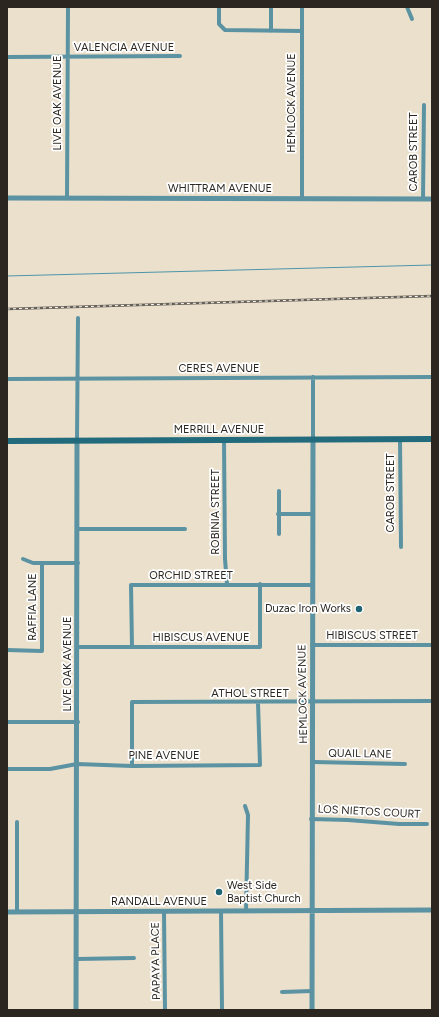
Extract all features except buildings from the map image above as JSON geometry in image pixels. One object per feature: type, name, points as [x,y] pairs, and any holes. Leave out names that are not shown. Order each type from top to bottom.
[{"type":"main road","name":"MERRILL AVENUE","points":[[7,440],[432,439]]},
{"type":"street","name":"LIVE OAK AVENUE","points":[[67,198],[68,7]]},
{"type":"street","points":[[218,7],[221,27],[229,31],[302,31]]},
{"type":"street","points":[[271,7],[271,31]]},
{"type":"street","name":"HEMLOCK AVENUE","points":[[302,7],[302,199]]},
{"type":"street","points":[[407,7],[412,19]]},
{"type":"street","name":"VALENCIA AVENUE","points":[[7,56],[180,56]]},
{"type":"street","name":"CAROB STREET","points":[[423,199],[424,105]]},
{"type":"street","name":"WHITTRAM AVENUE","points":[[7,198],[432,199]]},
{"type":"street","name":"LIVE OAK AVENUE","points":[[76,1010],[78,318]]},
{"type":"street","name":"HEMLOCK AVENUE","points":[[312,1010],[313,910],[311,819],[314,762],[312,703],[313,377]]},
{"type":"street","name":"CERES AVENUE","points":[[7,379],[432,377]]},
{"type":"street","name":"CAROB STREET","points":[[400,439],[400,547]]},
{"type":"street","name":"ROBINIA STREET","points":[[224,440],[225,559],[227,584]]},
{"type":"street","points":[[279,491],[279,534]]},
{"type":"street","points":[[278,514],[313,514]]},
{"type":"street","points":[[78,529],[185,529]]},
{"type":"street","points":[[23,559],[33,563],[78,563]]},
{"type":"street","name":"RAFFIA LANE","points":[[7,650],[42,651],[42,563]]},
{"type":"street","name":"HIBISCUS AVENUE","points":[[78,647],[260,647],[260,584]]},
{"type":"street","name":"ORCHID STREET","points":[[132,647],[131,585],[312,585]]},
{"type":"street","name":"HIBISCUS STREET","points":[[312,645],[432,645]]},
{"type":"street","name":"ATHOL STREET","points":[[132,766],[132,702],[432,702]]},
{"type":"street","name":"PINE AVENUE","points":[[7,769],[50,769],[77,764],[132,766],[260,765],[258,703]]},
{"type":"street","points":[[7,722],[78,722]]},
{"type":"street","name":"QUAIL LANE","points":[[314,762],[405,764]]},
{"type":"street","points":[[246,806],[248,815],[246,911]]},
{"type":"street","name":"LOS NIETOS COURT","points":[[311,819],[399,824],[427,824]]},
{"type":"street","points":[[17,822],[17,912]]},
{"type":"street","name":"RANDALL AVENUE","points":[[7,912],[432,910]]},
{"type":"street","points":[[221,911],[222,1010]]},
{"type":"street","name":"PAPAYA PLACE","points":[[164,912],[165,1010]]},
{"type":"street","points":[[77,959],[134,958]]},
{"type":"street","points":[[282,992],[312,991]]},
{"type":"waterway","points":[[7,276],[432,265]]},
{"type":"railway","points":[[7,309],[432,296]]},
{"type":"place","name":"Duzac Iron Works","points":[[359,609]]},
{"type":"place","name":"West Side Baptist Church","points":[[219,892]]}]
